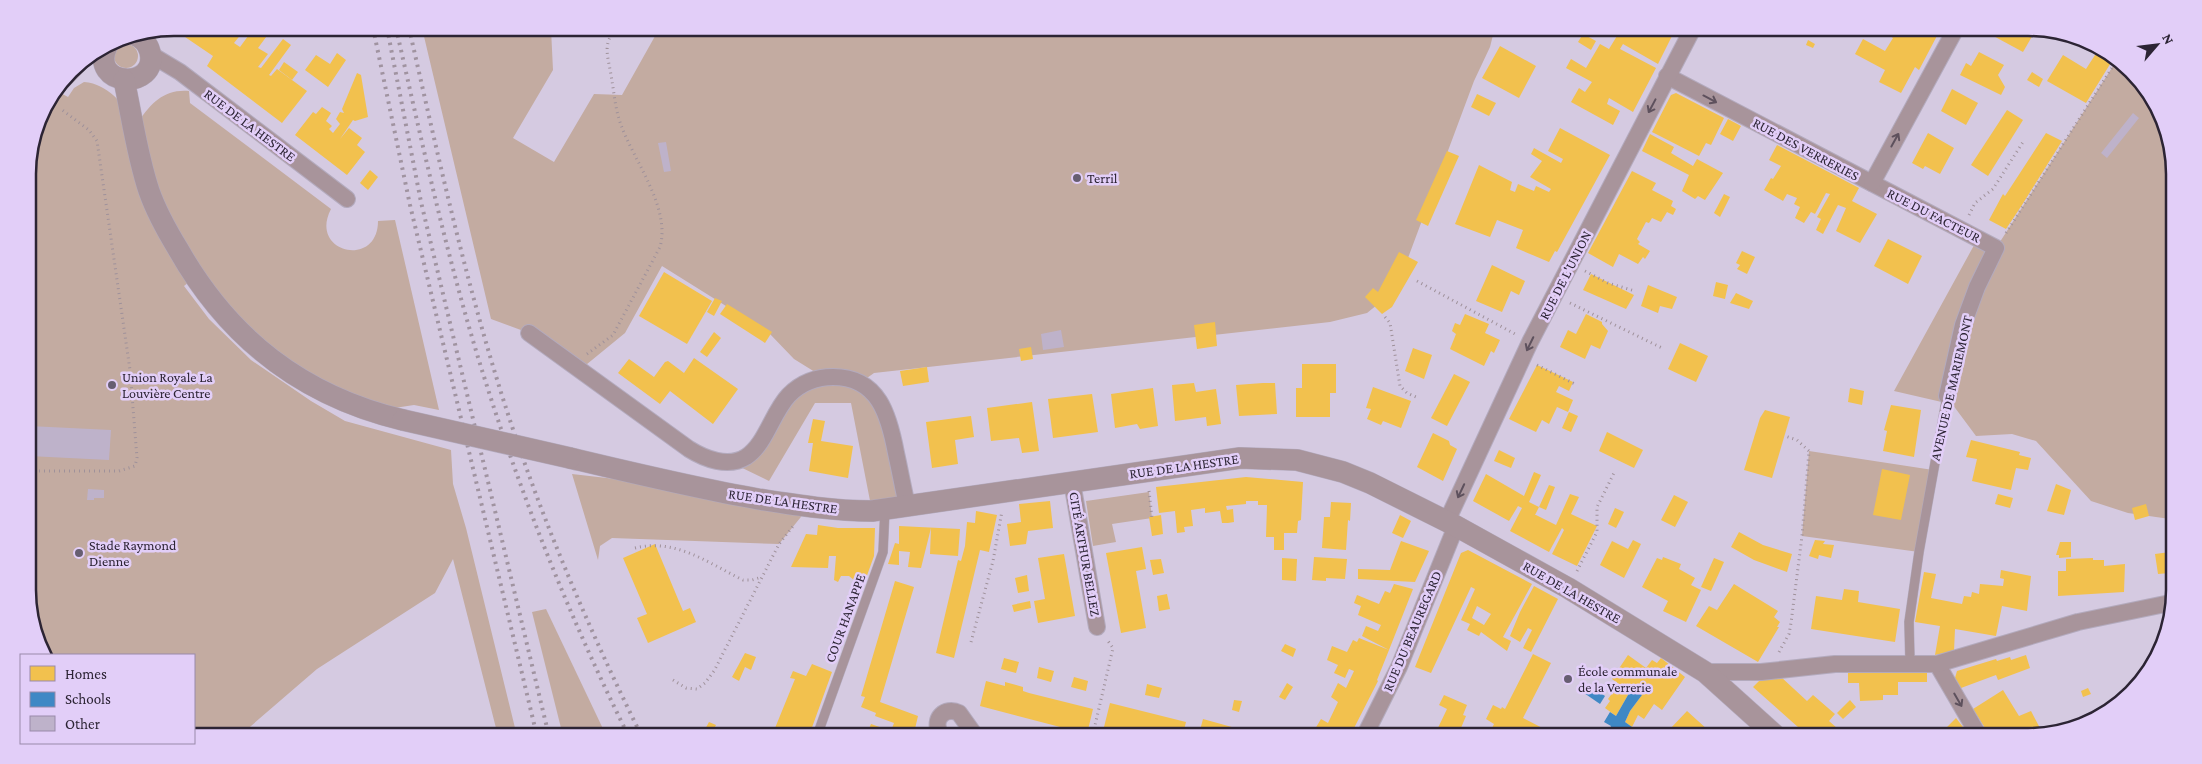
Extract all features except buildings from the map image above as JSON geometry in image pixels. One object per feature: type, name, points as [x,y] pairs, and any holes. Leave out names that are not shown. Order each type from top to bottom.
[{"type":"street","name":"RUE DE L'UNION","points":[[1451,523],[1530,342],[1689,36]]},
{"type":"street","name":"RUE DES VERRERIES","points":[[1667,76],[1872,183],[1952,36]]},
{"type":"street","name":"RUE DE LA HESTRE","points":[[142,41],[147,45],[150,54],[180,72],[347,199]]},
{"type":"street","points":[[101,58],[108,70],[124,80],[140,76],[146,70],[150,54]]},
{"type":"street","name":"RUE DE LA HESTRE","points":[[124,80],[140,157],[150,192],[194,278],[218,310],[268,357],[300,379],[368,412],[702,489],[809,507],[859,511],[885,509],[1240,458],[1297,460],[1352,476],[1451,523],[1568,588],[1705,672],[1766,727]]},
{"type":"street","name":"RUE DU FACTEUR","points":[[1872,183],[1996,248]]},
{"type":"street","name":"AVENUE DE MARIEMONT","points":[[1947,396],[1963,325],[1977,287],[1996,248]]},
{"type":"street","points":[[529,333],[689,449],[706,458],[732,463],[754,450],[788,397],[798,387],[823,377],[842,377],[859,383],[870,390],[886,411],[907,505]]},
{"type":"street","name":"CITÉ ARTHUR BELLEZ","points":[[1072,482],[1097,627]]},
{"type":"street","name":"RUE DU BEAUREGARD","points":[[1369,727],[1399,667],[1451,523]]},
{"type":"street","points":[[1705,672],[1765,672],[1836,664],[1910,662],[1937,664],[2078,622],[2165,604]]},
{"type":"street","points":[[1937,664],[1974,727]]},
{"type":"street","points":[[938,728],[938,720],[943,713],[950,710],[959,713],[969,728]]},
{"type":"lane","name":"AVENUE DE MARIEMONT","points":[[1910,662],[1909,622],[1920,543],[1947,396]]},
{"type":"lane","name":"COUR HANAPPE","points":[[820,728],[883,552],[885,509]]},
{"type":"path","points":[[574,364],[613,335],[660,247],[663,236],[662,221],[656,202],[620,123],[607,51],[609,37]]},
{"type":"path","points":[[1996,248],[2113,66]]},
{"type":"path","points":[[36,471],[119,471],[134,466],[138,458],[130,370],[97,141],[81,123],[55,105]]},
{"type":"path","points":[[1961,230],[1975,203],[1993,189],[2023,142]]},
{"type":"path","points":[[1571,263],[1608,283],[1635,291]]},
{"type":"path","points":[[1417,281],[1530,342]]},
{"type":"path","points":[[1554,296],[1664,349]]},
{"type":"path","points":[[1385,317],[1390,323],[1400,386],[1407,393],[1416,397]]},
{"type":"path","points":[[1523,358],[1577,385]]},
{"type":"path","points":[[1765,672],[1789,634],[1802,536],[1809,451],[1797,440],[1785,436]]},
{"type":"path","points":[[1146,471],[1152,518]]},
{"type":"path","points":[[1568,588],[1598,532],[1597,507],[1614,473]]},
{"type":"path","points":[[971,642],[1003,514],[1001,492]]},
{"type":"path","points":[[673,680],[686,688],[697,689],[705,683],[714,671],[779,544],[809,507]]},
{"type":"path","points":[[635,548],[649,544],[665,545],[680,549],[743,580],[762,577]]},
{"type":"path","points":[[1095,728],[1113,648],[1097,627]]},
{"type":"shaded area","points":[[1493,36],[1408,258],[1393,292],[1367,313],[1330,322],[874,373],[860,383],[870,390],[907,505],[872,511],[851,403],[815,403],[769,481],[732,463],[745,457],[780,408],[823,377],[794,359],[769,333],[662,266],[625,333],[581,369],[529,333],[491,319],[424,37],[551,37],[553,70],[513,138],[554,162],[594,94],[622,95],[655,37]]},
{"type":"shaded area","points":[[129,45],[135,47],[138,56],[135,65],[126,68],[117,65],[114,56],[115,50]]},
{"type":"shaded area","points":[[2113,66],[2137,90],[2147,105],[2158,130],[2163,148],[2166,175],[2166,518],[2128,513],[2091,501],[2036,441],[2012,434],[1976,436],[1947,397],[1946,403],[1894,391],[1978,238],[1996,248]]},
{"type":"shaded area","name":"Union Royale La Louvière Centre","points":[[84,82],[101,87],[121,102],[139,121],[160,98],[173,92],[189,91],[190,103],[331,209],[326,224],[329,236],[336,245],[346,250],[357,250],[367,246],[375,236],[378,221],[395,220],[439,410],[414,405],[368,412],[300,379],[194,278],[184,286],[209,319],[251,360],[311,401],[345,421],[451,450],[453,484],[466,528],[515,728],[496,728],[453,559],[435,593],[317,669],[249,728],[195,728],[195,654],[53,654],[39,616],[36,589],[37,166],[41,139],[55,105],[62,94],[68,97],[74,88]]},
{"type":"shaded area","points":[[1809,451],[1933,470],[1919,552],[1802,536]]},
{"type":"shaded area","points":[[572,474],[702,489],[809,507],[779,544],[612,538],[600,546],[598,560]]},
{"type":"shaded area","points":[[1149,492],[1152,518],[1112,524],[1116,542],[1093,546],[1086,501]]},
{"type":"shaded area","points":[[546,609],[603,728],[561,728],[532,612]]},
{"type":"railway","points":[[375,37],[410,205],[535,728]]},
{"type":"railway","points":[[389,37],[421,202],[547,728]]},
{"type":"railway","points":[[398,37],[448,251],[486,383],[516,472],[550,561],[587,648],[624,728]]},
{"type":"railway","points":[[411,37],[465,267],[506,408],[535,491],[567,573],[638,728]]},
{"type":"place","name":"Terril","points":[[1077,178]]},
{"type":"place","name":"Union Royale La Louvière Centre","points":[[112,385]]},
{"type":"place","name":"Stade Raymond Dienne","points":[[79,553]]},
{"type":"place","name":"École communale de la Verrerie","points":[[1568,679]]}]
